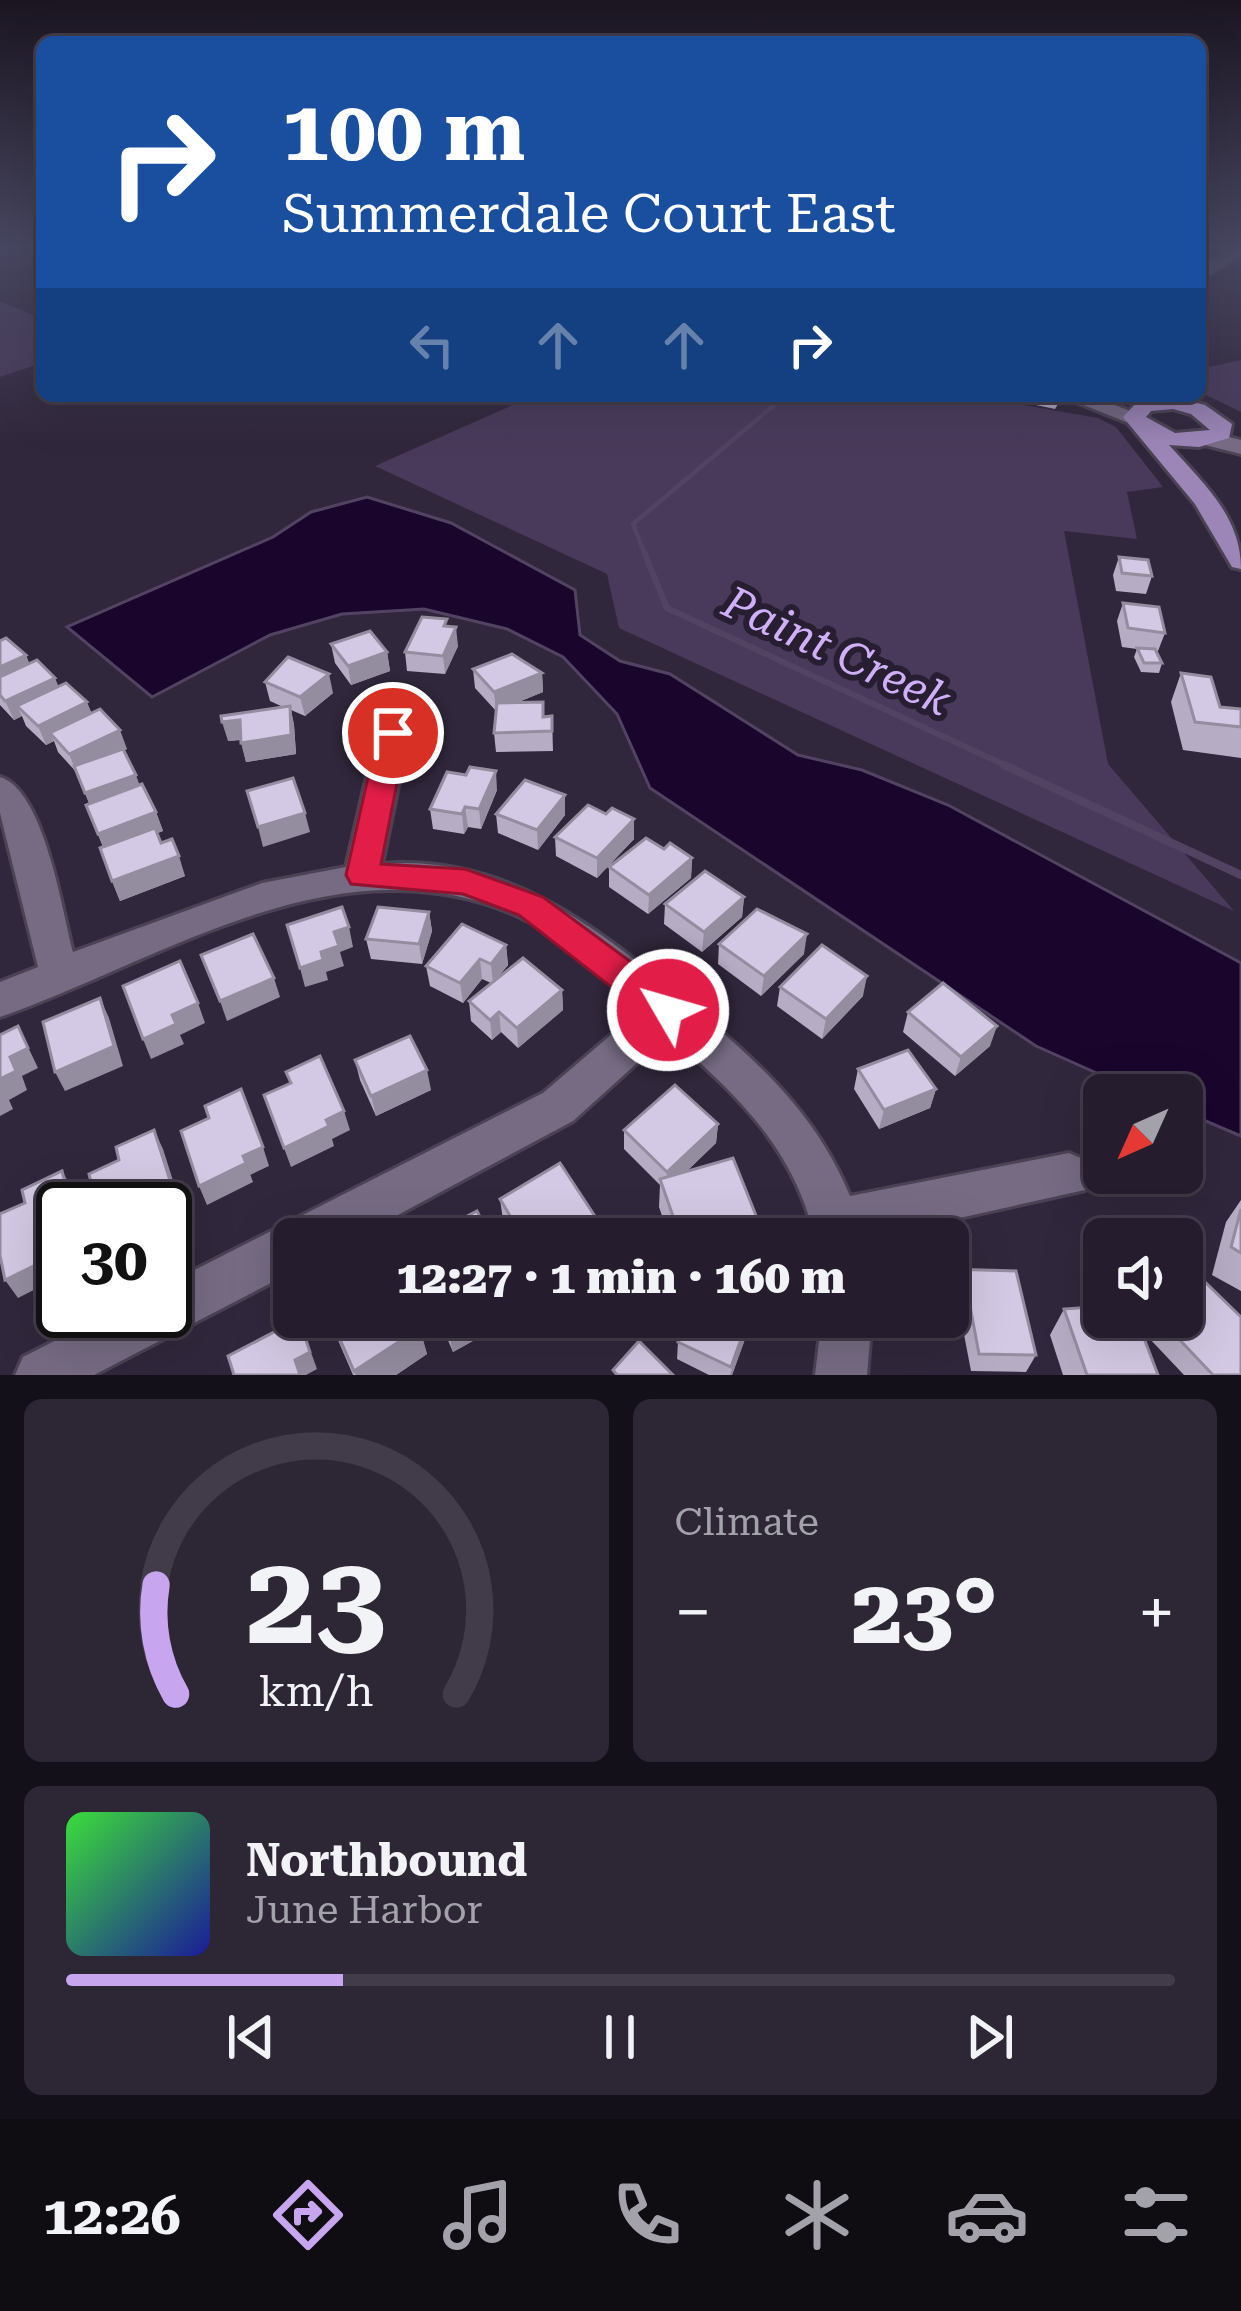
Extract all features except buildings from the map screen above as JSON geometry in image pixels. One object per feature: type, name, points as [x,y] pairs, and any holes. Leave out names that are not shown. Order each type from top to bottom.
[{"type":"main road","points":[[1187,402],[1216,418],[1218,436]]},
{"type":"main road","points":[[1143,410],[1198,409]]},
{"type":"main road","points":[[1143,410],[1218,436]]},
{"type":"main road","points":[[1143,410],[1241,561]]},
{"type":"main road","points":[[1205,501],[1188,460],[1218,436]]},
{"type":"street","points":[[1102,402],[1143,410]]},
{"type":"street","points":[[1218,436],[1241,447]]},
{"type":"street","points":[[362,875],[393,733]]},
{"type":"street","points":[[0,789],[18,812],[60,976]]},
{"type":"street","points":[[0,1000],[268,896],[362,875],[465,882],[531,906],[755,1083],[791,1123],[832,1218]]},
{"type":"street","points":[[345,1218],[558,1107],[668,1010]]},
{"type":"street","points":[[891,1218],[1069,1174]]},
{"type":"street","points":[[41,1375],[273,1256]]},
{"type":"street","points":[[842,1375],[845,1338]]},
{"type":"shaded area","points":[[0,314],[36,316],[36,365],[0,377]]},
{"type":"shaded area","points":[[1241,360],[1241,412],[1206,395],[1206,368]]},
{"type":"shaded area","points":[[519,402],[1024,402],[1098,418],[1116,427],[1163,487],[1127,492],[1137,539],[1064,531],[1108,764],[1234,911],[619,628],[607,574],[375,466]]},
{"type":"shaded area","points":[[367,497],[451,523],[575,590],[580,635],[620,661],[670,674],[798,755],[862,770],[948,805],[1241,963],[1241,1136],[1203,1120],[1203,1074],[1099,1074],[1036,1046],[650,788],[617,714],[563,657],[507,629],[424,609],[342,614],[270,635],[152,697],[67,627],[273,537],[311,512]]},
{"type":"waterway","name":"Paint Creek","points":[[645,555],[633,524],[778,402]]},
{"type":"waterway","name":"Paint Creek","points":[[644,552],[667,608],[1011,768]]},
{"type":"waterway","name":"Paint Creek","points":[[1004,765],[1241,875]]},
{"type":"route","points":[[393,733],[362,875],[436,877],[502,893],[555,920],[668,1010]]}]
